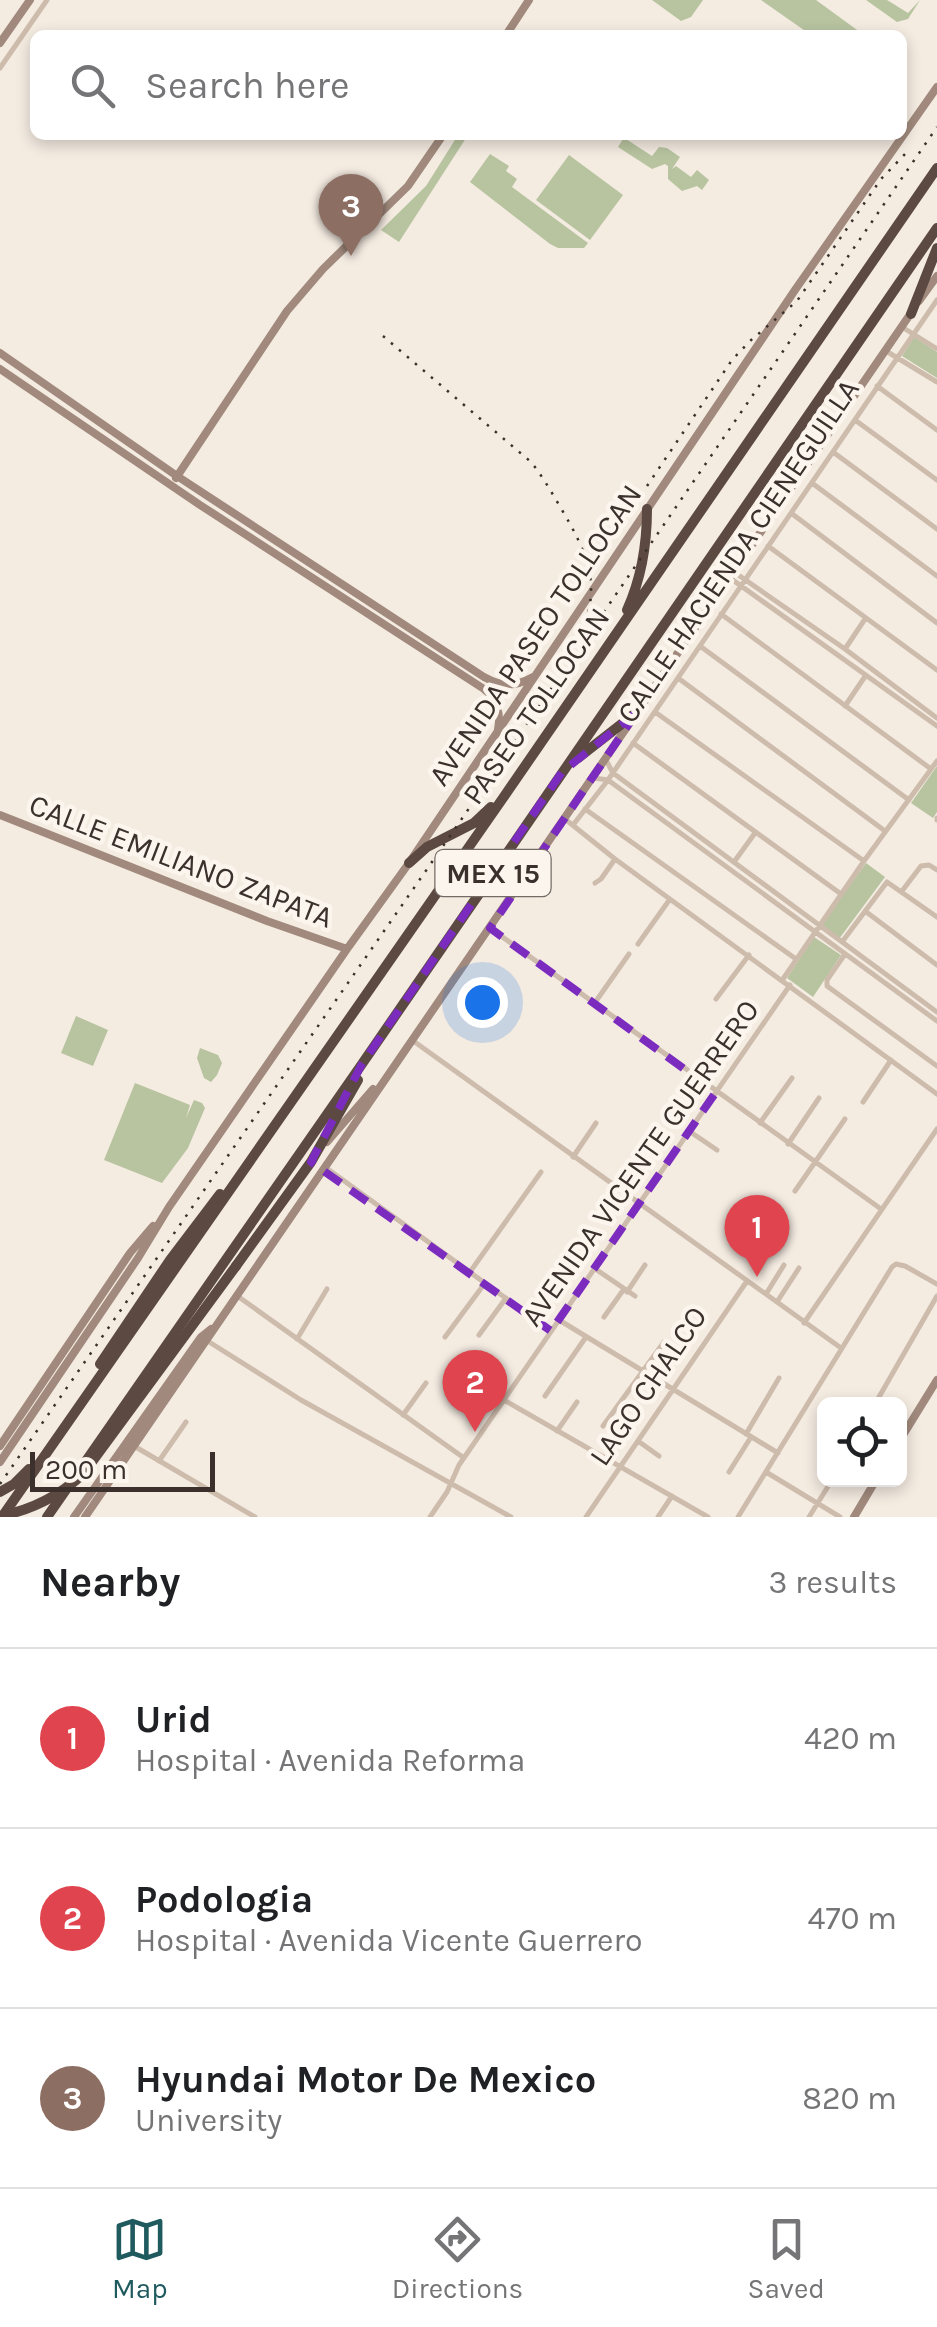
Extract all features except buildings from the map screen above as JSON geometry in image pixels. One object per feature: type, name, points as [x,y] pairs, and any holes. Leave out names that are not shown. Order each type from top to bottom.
[{"type":"highway","name":"PASEO TOLLOCAN","points":[[1,1516],[937,168]]},
{"type":"highway","name":"PASEO TOLLOCAN","points":[[47,1517],[937,228]]},
{"type":"highway","points":[[911,314],[937,248]]},
{"type":"highway","points":[[622,626],[642,572],[647,510]]},
{"type":"highway","points":[[562,772],[637,712]]},
{"type":"highway","points":[[409,863],[427,847],[474,823],[503,798]]},
{"type":"highway","points":[[1,1516],[55,1497],[83,1474],[110,1441],[311,1162],[352,1092],[362,1064]]},
{"type":"highway","points":[[0,1492],[20,1478],[39,1456],[142,1302],[223,1190],[242,1173]]},
{"type":"main road","points":[[0,43],[30,0]]},
{"type":"main road","points":[[509,30],[529,0]]},
{"type":"main road","name":"AVENIDA PASEO TOLLOCAN","points":[[907,130],[937,87]]},
{"type":"main road","points":[[170,485],[287,311],[323,269],[408,186],[440,140]]},
{"type":"main road","name":"AVENIDA PASEO TOLLOCAN","points":[[0,1462],[169,1207],[409,863],[900,140]]},
{"type":"main road","points":[[74,1517],[236,1296],[387,1074],[569,822],[637,712],[937,276]]},
{"type":"main road","points":[[0,354],[321,570],[442,656],[493,698],[536,674]]},
{"type":"main road","points":[[0,370],[314,578],[401,628]]},
{"type":"main road","points":[[442,656],[492,681],[504,695],[495,736]]},
{"type":"main road","name":"CALLE EMILIANO ZAPATA","points":[[0,815],[346,949]]},
{"type":"main road","points":[[311,1162],[387,1074]]},
{"type":"main road","name":"AVENIDA PASEO TOLLOCAN","points":[[0,1446],[130,1253],[169,1207]]},
{"type":"main road","points":[[86,1517],[204,1339]]},
{"type":"main road","points":[[907,1429],[937,1380]]},
{"type":"main road","points":[[854,1517],[872,1487]]},
{"type":"street","points":[[0,68],[47,0]]},
{"type":"street","name":"CALLE HACIENDA CIENEGUILLA","points":[[569,822],[585,809],[613,773],[937,300]]},
{"type":"street","points":[[902,327],[937,349]]},
{"type":"street","points":[[893,341],[904,348]]},
{"type":"street","points":[[886,351],[937,382]]},
{"type":"street","points":[[878,386],[937,430]]},
{"type":"street","points":[[855,420],[937,480]]},
{"type":"street","points":[[833,452],[937,529]]},
{"type":"street","points":[[812,482],[937,576]]},
{"type":"street","points":[[790,514],[937,624]]},
{"type":"street","points":[[768,546],[937,670]]},
{"type":"street","points":[[314,578],[321,570]]},
{"type":"street","points":[[732,575],[806,626],[866,675],[937,718]]},
{"type":"street","points":[[721,614],[931,769]]},
{"type":"street","points":[[845,649],[865,619]]},
{"type":"street","points":[[806,626],[845,649],[937,726]]},
{"type":"street","points":[[700,646],[909,800]]},
{"type":"street","points":[[845,706],[866,675]]},
{"type":"street","points":[[678,678],[886,832]]},
{"type":"street","points":[[654,712],[864,862]]},
{"type":"street","points":[[634,743],[841,894]]},
{"type":"street","points":[[606,760],[613,773],[686,832],[937,1012]]},
{"type":"street","points":[[783,980],[937,761]]},
{"type":"street","points":[[594,778],[608,780],[734,862],[763,889]]},
{"type":"street","points":[[585,809],[796,960]]},
{"type":"street","points":[[569,822],[937,1094]]},
{"type":"street","points":[[734,862],[755,833]]},
{"type":"street","points":[[594,883],[615,859]]},
{"type":"street","points":[[902,891],[920,866],[926,864],[937,870]]},
{"type":"street","points":[[840,946],[889,882],[937,917]]},
{"type":"street","points":[[638,944],[670,899]]},
{"type":"street","points":[[864,910],[937,965]]},
{"type":"street","points":[[490,928],[881,1208]]},
{"type":"street","points":[[840,946],[937,1021]]},
{"type":"street","points":[[594,1004],[629,954]]},
{"type":"street","points":[[846,954],[827,980],[828,987],[937,1066]]},
{"type":"street","points":[[716,1000],[749,955]]},
{"type":"street","name":"AVENIDA VICENTE GUERRERO","points":[[430,1517],[455,1471],[790,985]]},
{"type":"street","points":[[412,1040],[841,1348]]},
{"type":"street","points":[[862,1102],[891,1060]]},
{"type":"street","points":[[760,1124],[792,1078]]},
{"type":"street","points":[[788,1144],[819,1098]]},
{"type":"street","points":[[795,1191],[845,1119]]},
{"type":"street","points":[[573,1157],[596,1123]]},
{"type":"street","points":[[804,1322],[937,1129]]},
{"type":"street","points":[[689,1130],[717,1150]]},
{"type":"street","points":[[325,1167],[550,1331]]},
{"type":"street","points":[[470,1272],[541,1172]]},
{"type":"street","points":[[766,1294],[784,1264]]},
{"type":"street","points":[[738,1517],[896,1264],[937,1284]]},
{"type":"street","points":[[604,1317],[646,1266]]},
{"type":"street","points":[[594,1268],[635,1296]]},
{"type":"street","points":[[777,1302],[799,1268]]},
{"type":"street","name":"LAGO CHALCO","points":[[586,1517],[747,1281]]},
{"type":"street","points":[[445,1337],[484,1282]]},
{"type":"street","points":[[297,1340],[327,1289]]},
{"type":"street","points":[[236,1296],[464,1458]]},
{"type":"street","points":[[879,1397],[937,1296]]},
{"type":"street","points":[[479,1334],[506,1298]]},
{"type":"street","points":[[559,1320],[778,1453]]},
{"type":"street","points":[[545,1396],[587,1337]]},
{"type":"street","points":[[204,1339],[301,1400],[511,1517]]},
{"type":"street","points":[[603,1426],[664,1342]]},
{"type":"street","points":[[728,1472],[780,1378]]},
{"type":"street","points":[[403,1415],[426,1383]]},
{"type":"street","points":[[504,1400],[708,1517]]},
{"type":"street","points":[[557,1431],[578,1402]]},
{"type":"street","points":[[160,1461],[186,1422]]},
{"type":"street","points":[[638,1441],[659,1456]]},
{"type":"street","points":[[134,1446],[250,1516]]},
{"type":"street","points":[[766,1472],[840,1517]]},
{"type":"street","points":[[809,1517],[828,1487]]},
{"type":"street","points":[[658,1517],[672,1496]]},
{"type":"highlighted area","points":[[637,712],[490,928],[716,1092],[559,1320],[551,1331],[311,1162],[362,1064],[562,772]]},
{"type":"green space","points":[[652,0],[703,0],[691,17],[681,21]]},
{"type":"green space","points":[[761,0],[816,0],[857,30],[804,30]]},
{"type":"green space","points":[[866,0],[887,0],[908,13],[920,0],[908,19],[897,22]]},
{"type":"green space","points":[[455,140],[465,140],[399,242],[381,230],[426,186]]},
{"type":"green space","points":[[622,140],[628,140],[652,156],[659,147],[667,148],[680,157],[672,169],[676,166],[691,177],[697,170],[709,180],[702,190],[697,186],[682,191],[668,179],[668,166],[652,169],[618,147]]},
{"type":"green space","points":[[490,154],[509,166],[506,171],[517,179],[512,187],[588,243],[584,248],[558,248],[550,244],[470,182]]},
{"type":"green space","points":[[569,155],[623,195],[590,240],[536,200]]},
{"type":"green space","points":[[914,337],[937,352],[937,378],[902,356]]},
{"type":"green space","points":[[937,766],[937,812],[933,818],[911,803]]},
{"type":"green space","points":[[866,863],[885,877],[839,939],[821,925]]},
{"type":"green space","points":[[814,937],[841,955],[813,997],[787,978]]},
{"type":"green space","points":[[76,1016],[108,1030],[93,1066],[61,1053]]},
{"type":"green space","points":[[200,1048],[218,1055],[222,1063],[211,1082],[204,1078],[197,1058]]},
{"type":"green space","points":[[135,1083],[190,1105],[186,1118],[194,1100],[205,1108],[188,1148],[162,1183],[104,1160]]},
{"type":"railway","points":[[0,1484],[937,127]]},
{"type":"railway","points":[[647,486],[732,360],[797,301],[881,179],[908,151]]},
{"type":"railway","points":[[383,336],[540,473],[571,525],[588,568],[591,598],[582,631]]},
{"type":"place","name":"Hyundai Motor De Mexico","points":[[351,256]]},
{"type":"place","name":"Urid","points":[[757,1277]]},
{"type":"place","name":"Podologia","points":[[475,1432]]}]
